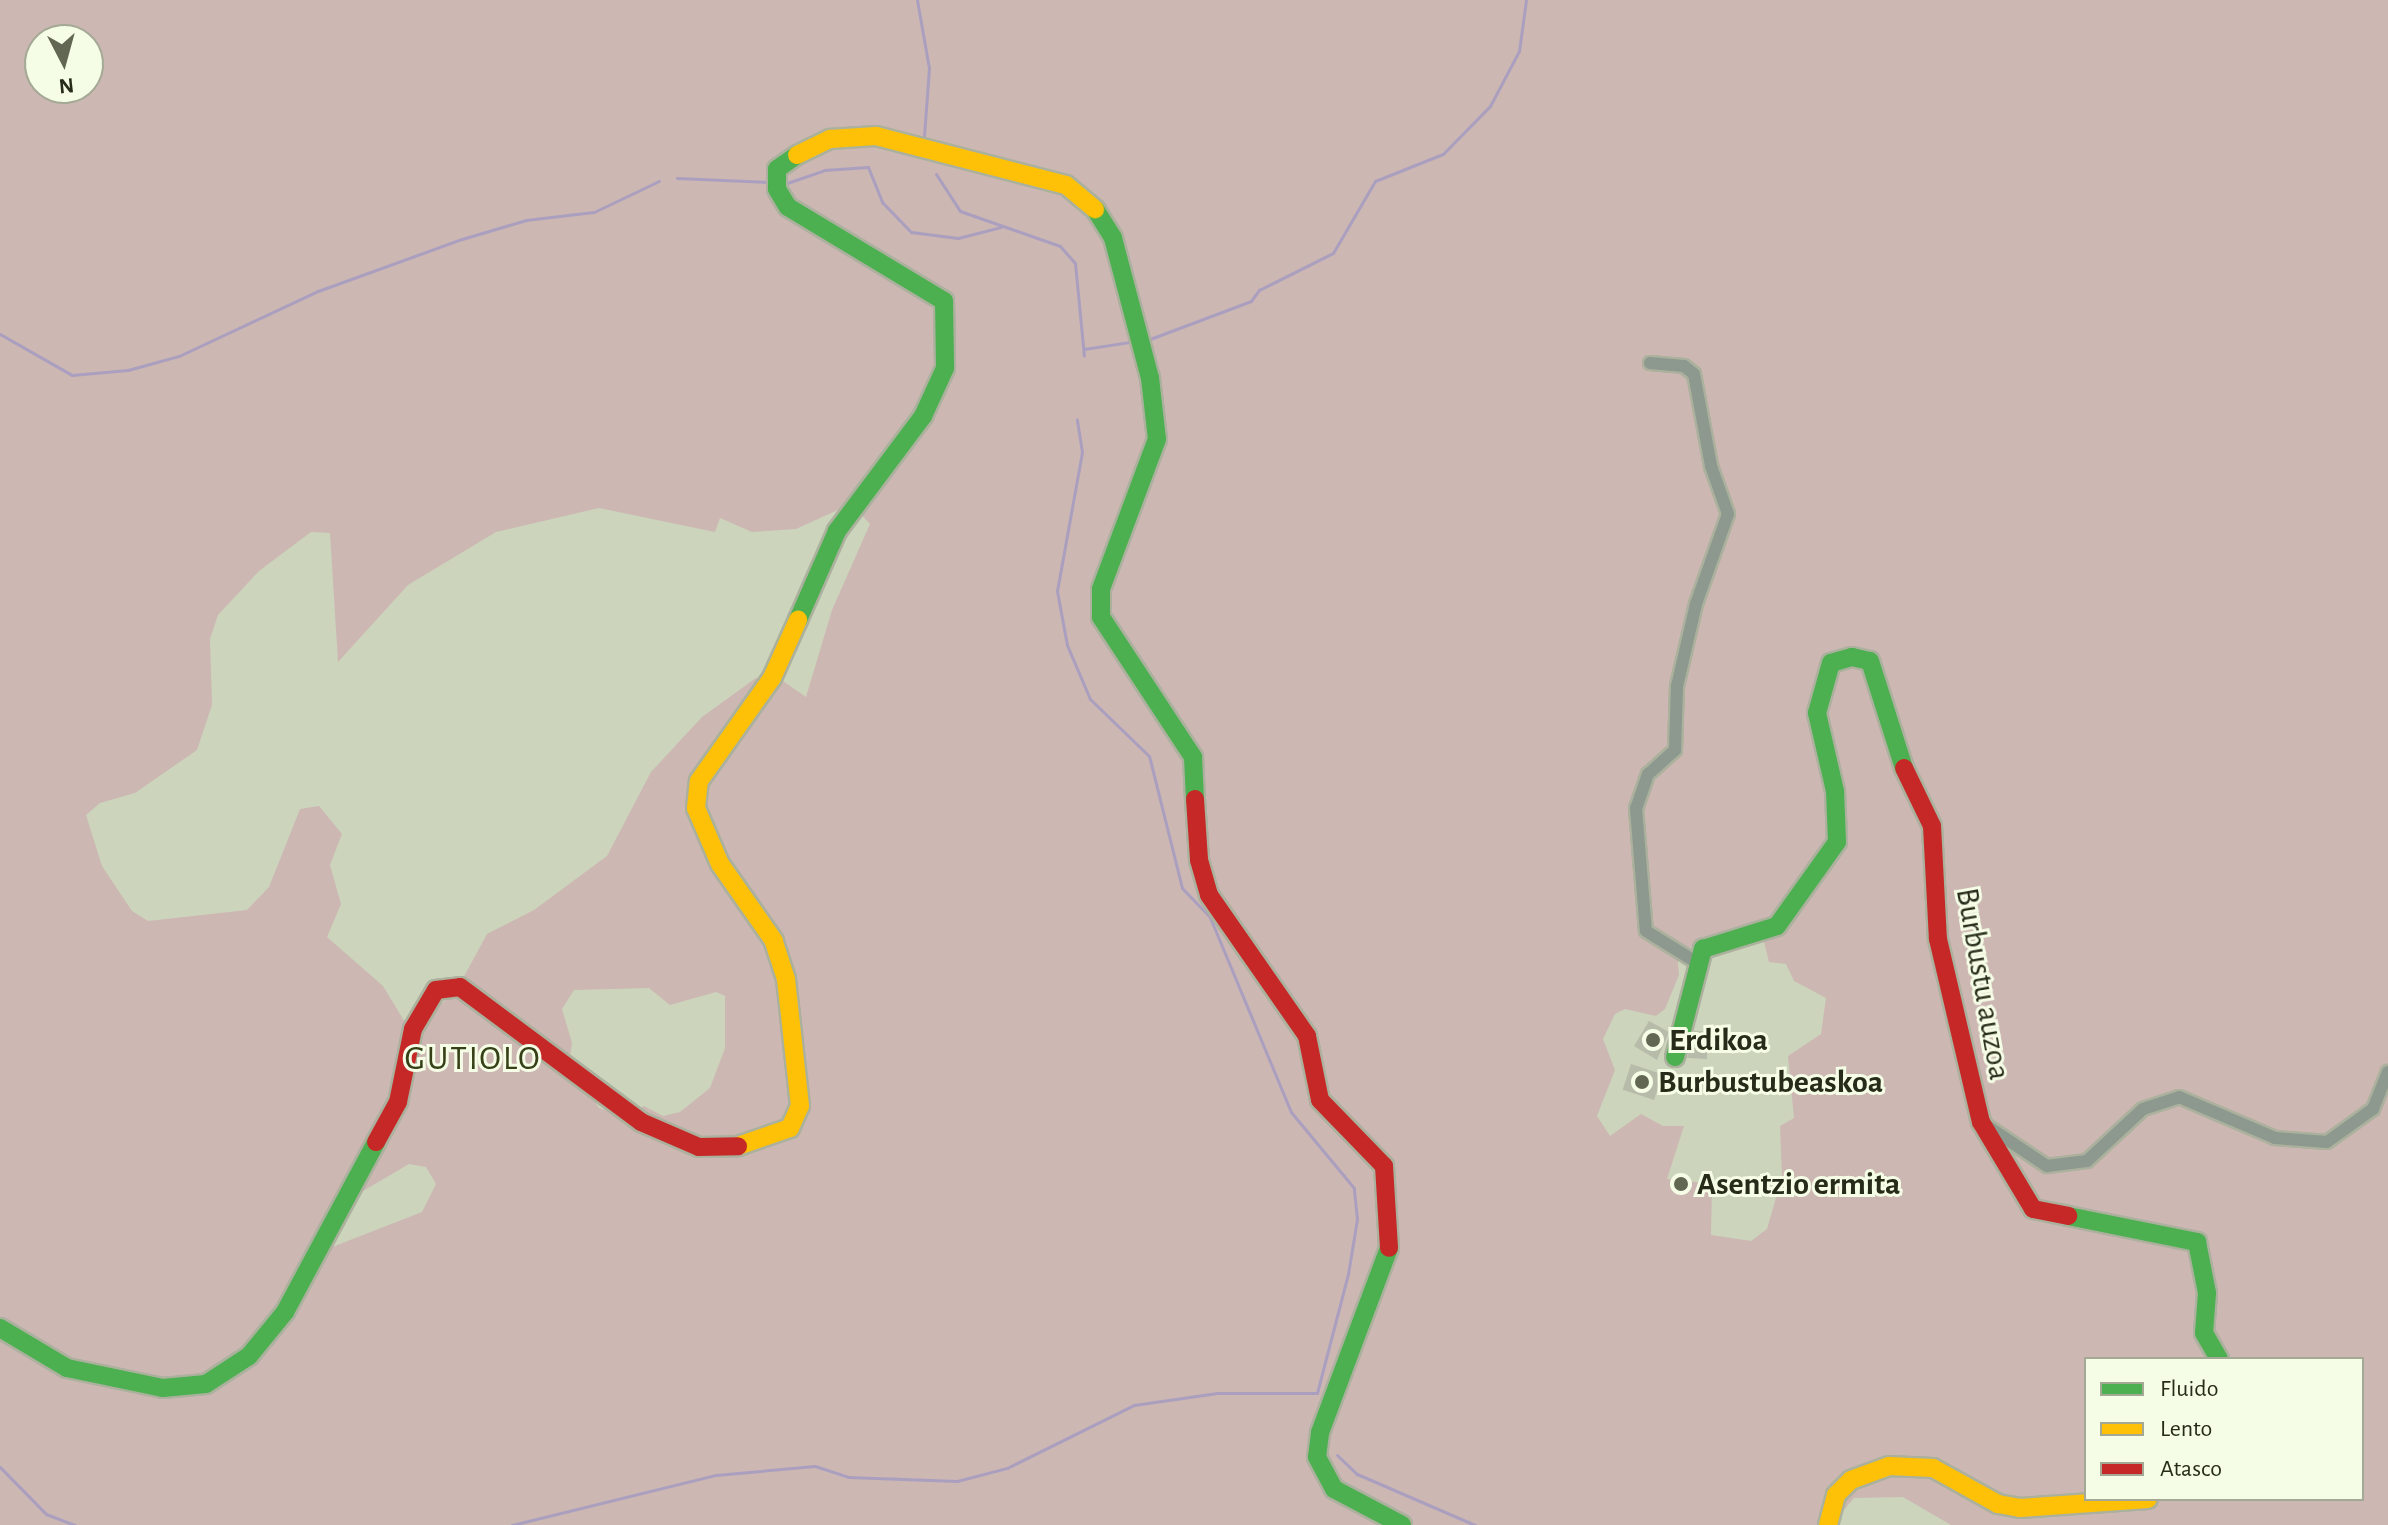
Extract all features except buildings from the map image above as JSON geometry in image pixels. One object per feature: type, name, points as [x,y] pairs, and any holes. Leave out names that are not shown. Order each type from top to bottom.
[{"type":"street","points":[[0,1328],[67,1368],[163,1388],[206,1384],[249,1356],[285,1312],[398,1102],[413,1029],[436,990],[460,987],[648,1127],[699,1147],[748,1146],[790,1128],[800,1106],[786,979],[774,941],[720,864],[696,808],[699,781],[772,678],[837,531],[923,416],[945,368],[944,301],[788,207],[777,189],[777,169],[785,161],[830,139],[876,136],[1066,185],[1089,200],[1113,238],[1150,378],[1157,439],[1101,589],[1101,617],[1193,757],[1199,860],[1209,895],[1307,1036],[1320,1100],[1384,1166],[1392,1230],[1386,1265],[1320,1433],[1317,1457],[1334,1489],[1402,1525]]},
{"type":"street","points":[[1650,363],[1684,366],[1694,374],[1711,466],[1728,514],[1696,604],[1677,686],[1675,750],[1648,774],[1636,808],[1646,931],[1696,962],[1675,1057]]},
{"type":"street","name":"Burbustu auzoa","points":[[1696,962],[1721,938],[1777,926],[1792,913],[1837,842],[1835,791],[1817,713],[1821,682],[1831,663],[1852,657],[1870,661],[1886,696],[1890,738],[1932,826],[1938,939],[1981,1122],[2033,1209],[2197,1242],[2207,1293],[2204,1333],[2218,1357]]},
{"type":"street","points":[[1981,1122],[2047,1166],[2087,1161],[2143,1109],[2179,1097],[2275,1138],[2327,1142],[2373,1109],[2388,1072]]},
{"type":"street","points":[[1828,1525],[1836,1495],[1851,1480],[1889,1466],[1933,1468],[1998,1504],[2020,1508],[2120,1501]]},
{"type":"shaded area","points":[[0,0],[2388,0],[2388,1525],[1951,1525],[1903,1497],[1854,1498],[1831,1525],[0,1525]],"holes":[[[851,504],[870,524],[832,610],[806,697],[780,679],[756,678],[702,717],[651,772],[607,856],[534,910],[487,934],[455,993],[409,1029],[383,986],[327,937],[341,904],[330,865],[342,834],[319,806],[300,809],[269,887],[247,910],[148,921],[132,911],[102,866],[86,815],[100,803],[135,793],[197,750],[212,705],[210,639],[218,615],[259,571],[311,532],[330,533],[338,662],[408,585],[496,532],[599,508],[715,532],[720,518],[752,532],[796,529]],[[1761,930],[1769,962],[1786,964],[1794,981],[1826,998],[1821,1034],[1788,1056],[1794,1118],[1780,1126],[1782,1177],[1767,1229],[1751,1241],[1711,1235],[1712,1184],[1667,1179],[1684,1126],[1663,1126],[1641,1114],[1610,1136],[1597,1116],[1615,1070],[1603,1039],[1615,1014],[1625,1009],[1656,1016],[1665,1009],[1679,975],[1677,951]],[[649,988],[670,1005],[716,992],[725,996],[725,1048],[710,1088],[680,1112],[663,1116],[644,1106],[626,1117],[599,1108],[569,1063],[572,1043],[562,1009],[574,990]],[[409,1164],[426,1167],[436,1184],[422,1212],[322,1251],[353,1197]]]},
{"type":"waterway","points":[[917,0],[929,68],[924,136]]},
{"type":"waterway","points":[[1150,339],[1251,301],[1259,290],[1333,253],[1375,181],[1443,154],[1490,106],[1519,51],[1526,0]]},
{"type":"waterway","points":[[787,183],[824,170],[868,167],[882,202],[911,232],[958,238],[1001,227]]},
{"type":"waterway","points":[[936,174],[960,211],[1060,246],[1075,263],[1084,356]]},
{"type":"waterway","points":[[677,178],[767,182]]},
{"type":"waterway","points":[[0,334],[72,375],[128,370],[179,356],[318,291],[462,239],[526,220],[594,212],[659,181]]},
{"type":"waterway","points":[[1084,349],[1130,342]]},
{"type":"waterway","points":[[512,1525],[716,1475],[815,1466],[848,1477],[957,1481],[1007,1468],[1134,1405],[1217,1393],[1317,1393],[1348,1274],[1357,1219],[1354,1188],[1291,1112],[1210,917],[1182,888],[1149,756],[1090,699],[1067,645],[1057,591],[1082,452],[1077,419]]},
{"type":"waterway","points":[[1337,1455],[1357,1474],[1475,1525]]},
{"type":"waterway","points":[[0,1467],[46,1514],[75,1525]]},
{"type":"traffic: fast","points":[[797,155],[777,169],[777,189],[788,207],[944,301],[945,368],[923,416],[837,531],[798,620]]},
{"type":"traffic: fast","points":[[1095,209],[1113,238],[1150,378],[1157,439],[1101,589],[1101,617],[1193,757],[1195,799]]},
{"type":"traffic: fast","points":[[1675,1057],[1703,949],[1777,926],[1837,842],[1835,791],[1817,713],[1831,663],[1852,657],[1870,661],[1904,768]]},
{"type":"traffic: fast","points":[[0,1328],[67,1368],[163,1388],[206,1384],[249,1356],[285,1312],[376,1142]]},
{"type":"traffic: fast","points":[[2068,1216],[2197,1242],[2207,1293],[2204,1333],[2218,1357]]},
{"type":"traffic: fast","points":[[1389,1248],[1320,1433],[1317,1457],[1334,1489],[1402,1525]]},
{"type":"traffic: slow","points":[[797,155],[830,139],[876,136],[1066,185],[1095,209]]},
{"type":"traffic: slow","points":[[738,1146],[790,1128],[800,1106],[786,979],[774,941],[720,864],[696,808],[699,781],[772,678],[798,620]]},
{"type":"traffic: slow","points":[[1828,1525],[1836,1495],[1851,1480],[1889,1466],[1933,1468],[1998,1504],[2020,1508],[2120,1501]]},
{"type":"traffic: jam","points":[[1904,768],[1932,826],[1938,939],[1981,1122],[2033,1209],[2068,1216]]},
{"type":"traffic: jam","points":[[1195,799],[1199,860],[1209,895],[1307,1036],[1320,1100],[1384,1166],[1389,1248]]},
{"type":"traffic: jam","points":[[376,1142],[398,1102],[413,1029],[436,990],[460,987],[641,1122],[699,1147],[738,1146]]},
{"type":"place","name":"Erdikoa","points":[[1653,1040]]},
{"type":"place","name":"Burbustubeaskoa","points":[[1642,1082]]},
{"type":"place","name":"Asentzio ermita","points":[[1681,1184]]},
{"type":"district","name":"GUTIOLO","points":[[473,1060]]}]
